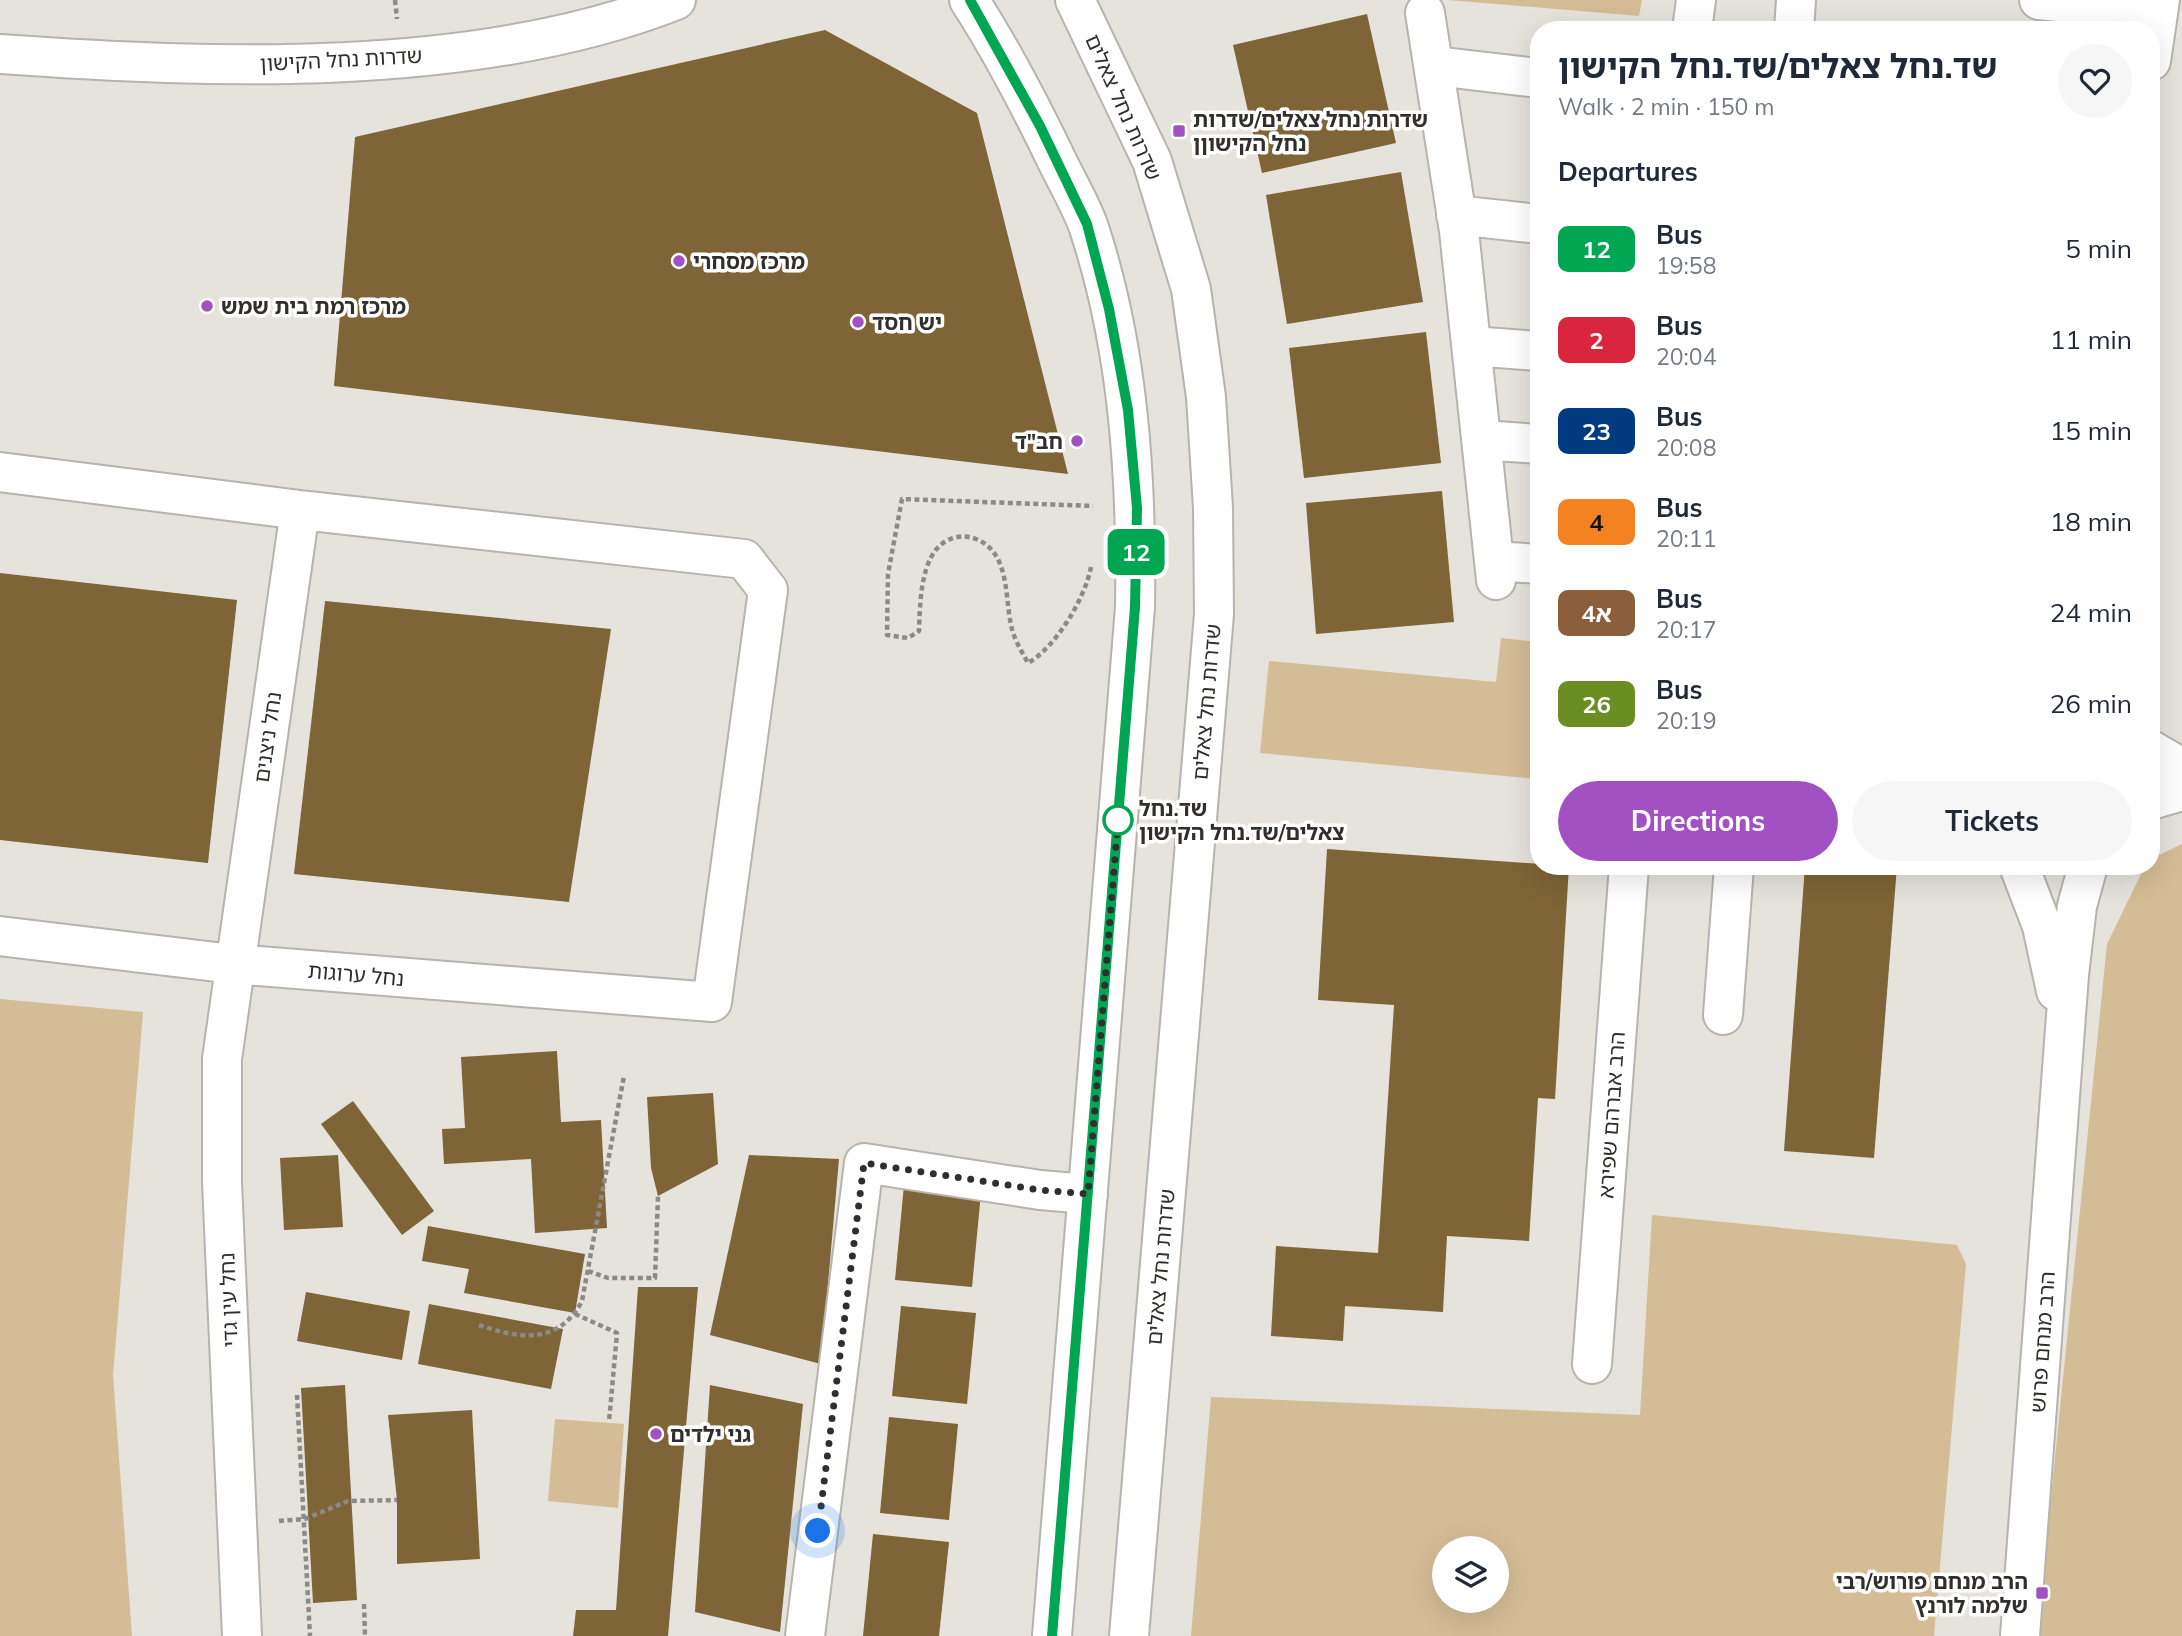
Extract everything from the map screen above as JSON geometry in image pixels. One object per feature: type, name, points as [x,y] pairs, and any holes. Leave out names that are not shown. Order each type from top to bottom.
[{"type":"street","name":"שדרות נחל הקישון","points":[[0,54],[201,63],[380,59],[543,37],[583,29],[676,0]]},
{"type":"street","points":[[970,0],[1040,126],[1087,224],[1109,309],[1128,410],[1137,508],[1135,607],[1052,1636]]},
{"type":"street","name":"שדרות נחל צאלים","points":[[1075,0],[1152,161],[1191,289],[1206,397],[1213,508],[1214,614],[1129,1636]]},
{"type":"street","points":[[1693,21],[1696,0]]},
{"type":"street","points":[[1795,21],[1796,0]]},
{"type":"street","points":[[2039,0],[2159,6]]},
{"type":"street","points":[[1425,13],[1456,215],[1483,440],[1495,571],[1530,565]]},
{"type":"street","points":[[1435,66],[1530,77]]},
{"type":"street","points":[[1456,215],[1530,223]]},
{"type":"street","points":[[1472,346],[1530,350]]},
{"type":"street","points":[[1483,440],[1530,443]]},
{"type":"street","points":[[0,472],[300,510]]},
{"type":"street","name":"נחל ערוגות","points":[[0,936],[233,964],[712,1002],[768,590],[744,558],[300,510]]},
{"type":"street","name":"נחל ניצנים","points":[[233,964],[300,510]]},
{"type":"street","points":[[2160,755],[2182,768]]},
{"type":"street","points":[[2160,797],[2182,791]]},
{"type":"street","name":"הרב אברהם שפירא","points":[[1592,1364],[1628,875]]},
{"type":"street","points":[[1723,1016],[1733,875]]},
{"type":"street","name":"הרב מנחם פרוש","points":[[2023,875],[2048,948],[2065,1048]]},
{"type":"street","name":"הרב מנחם פרוש","points":[[2020,1636],[2074,928],[2086,875]]},
{"type":"street","name":"נחל עין גדי","points":[[233,964],[222,1059],[222,1182],[242,1636]]},
{"type":"street","points":[[805,1636],[864,1163],[1040,1190],[1088,1194]]},
{"type":"path","points":[[1092,559],[1090,572],[1058,636],[1043,654],[1027,663],[1012,629],[1002,566],[988,544],[968,536],[953,537],[938,546],[929,565],[921,596],[919,631],[908,638],[887,635],[888,574],[902,499],[1137,508]]},
{"type":"path","points":[[479,1325],[521,1337],[561,1327],[575,1314],[582,1301],[624,1076]]},
{"type":"path","points":[[588,1271],[608,1278],[655,1278],[658,1196]]},
{"type":"path","points":[[575,1314],[617,1333],[609,1422]]},
{"type":"path","points":[[297,1395],[310,1636]]},
{"type":"path","points":[[237,1524],[305,1519],[348,1501],[397,1500]]},
{"type":"path","points":[[364,1604],[365,1636]]},
{"type":"shaded area","points":[[1448,0],[1642,0],[1639,16]]},
{"type":"shaded area","points":[[1501,638],[1530,641],[1530,778],[1260,753],[1269,661],[1496,682]]},
{"type":"shaded area","points":[[2182,844],[2182,1636],[2037,1636],[2107,944],[2141,875],[2160,875],[2160,855]]},
{"type":"shaded area","points":[[0,999],[143,1012],[113,1375],[132,1636],[0,1636]]},
{"type":"shaded area","points":[[1652,1215],[1957,1245],[1966,1264],[1934,1636],[1191,1636],[1211,1397],[1640,1415]]},
{"type":"shaded area","points":[[555,1419],[624,1424],[618,1508],[548,1501]]},
{"type":"building","points":[[1367,14],[1396,143],[1262,173],[1233,45]]},
{"type":"building","name":"מרכז מסחרי","points":[[825,30],[977,113],[1068,474],[334,386],[355,137]]},
{"type":"building","points":[[1401,172],[1423,302],[1287,324],[1266,195]]},
{"type":"building","points":[[1426,332],[1441,463],[1304,478],[1289,348]]},
{"type":"building","points":[[1442,491],[1454,622],[1316,634],[1306,503]]},
{"type":"building","points":[[0,573],[237,600],[208,863],[0,840]]},
{"type":"building","points":[[325,601],[611,629],[569,902],[294,874]]},
{"type":"building","points":[[1327,849],[1530,863],[1530,875],[1568,875],[1555,1099],[1538,1098],[1529,1241],[1447,1236],[1443,1312],[1345,1306],[1343,1341],[1271,1336],[1276,1246],[1378,1253],[1394,1005],[1318,1000]]},
{"type":"building","points":[[1804,875],[1896,875],[1874,1158],[1784,1151]]},
{"type":"building","points":[[557,1051],[561,1122],[601,1120],[607,1228],[535,1233],[531,1159],[444,1164],[442,1129],[465,1128],[461,1057]]},
{"type":"building","points":[[713,1093],[718,1164],[658,1196],[651,1168],[647,1097]]},
{"type":"building","points":[[353,1101],[434,1211],[402,1235],[321,1124]]},
{"type":"building","points":[[338,1155],[343,1227],[284,1230],[280,1158]]},
{"type":"building","points":[[749,1155],[839,1159],[821,1364],[710,1335]]},
{"type":"building","points":[[904,1185],[981,1193],[972,1287],[895,1280]]},
{"type":"building","points":[[428,1226],[585,1254],[575,1313],[464,1293],[469,1269],[422,1261]]},
{"type":"building","name":"גני ילדים","points":[[638,1287],[698,1287],[668,1636],[573,1636],[576,1610],[616,1610]]},
{"type":"building","points":[[306,1292],[410,1311],[402,1360],[297,1341]]},
{"type":"building","points":[[429,1304],[563,1329],[551,1389],[418,1364]]},
{"type":"building","points":[[901,1306],[976,1313],[967,1404],[892,1396]]},
{"type":"building","points":[[345,1385],[357,1600],[313,1603],[301,1388]]},
{"type":"building","points":[[710,1385],[803,1404],[780,1632],[695,1612]]},
{"type":"building","points":[[472,1410],[480,1559],[397,1564],[397,1500],[388,1415]]},
{"type":"building","points":[[889,1417],[958,1424],[949,1520],[880,1513]]},
{"type":"building","points":[[873,1534],[949,1542],[939,1636],[863,1636]]},
{"type":"bus line","name":"12","points":[[970,0],[990,31],[1040,126],[1087,224],[1109,309],[1128,410],[1137,508],[1135,607],[1052,1636]]},
{"type":"place","name":"שדרות נחל צאלים/שדרות נחל הקישוןן","points":[[1179,131]]},
{"type":"place","name":"מרכז מסחרי","points":[[679,261]]},
{"type":"place","name":"מרכז רמת בית שמש","points":[[207,306]]},
{"type":"place","name":"יש חסד","points":[[858,322]]},
{"type":"place","name":"חב\"ד","points":[[1077,441]]},
{"type":"place","name":"שד.נחל צאלים/שד.נחל הקישון","points":[[1118,820]]},
{"type":"place","name":"גני ילדים","points":[[656,1434]]},
{"type":"place","name":"הרב מנחם פורוש/רבי שלמה לורנץ","points":[[2042,1593]]},
{"type":"route","points":[[818,1531],[864,1163],[1040,1190],[1088,1194],[1118,820]]}]
